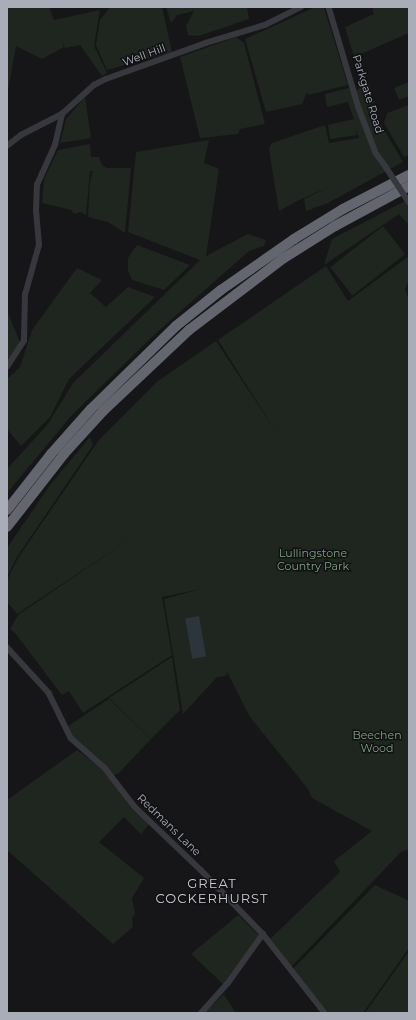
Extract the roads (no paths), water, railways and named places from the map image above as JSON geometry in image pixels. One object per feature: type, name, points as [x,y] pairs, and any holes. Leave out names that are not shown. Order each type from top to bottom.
[{"type":"highway","points":[[7,510],[50,454],[90,408],[176,326],[222,290],[294,239],[343,209],[409,175]]},
{"type":"highway","points":[[7,527],[64,454],[103,411],[189,330],[284,258],[335,226],[409,186]]},
{"type":"street","name":"Well Hill","points":[[7,146],[21,135],[62,114],[94,85],[106,79],[206,43],[265,25],[301,7]]},
{"type":"street","name":"Parkgate Road","points":[[329,7],[359,108],[376,153],[409,202]]},
{"type":"street","points":[[7,367],[24,342],[25,295],[39,245],[36,211],[37,185],[55,145],[62,114]]},
{"type":"street","name":"Redmans Lane","points":[[7,647],[49,693],[71,738],[105,768],[134,807],[201,870],[263,934],[325,1013]]},
{"type":"street","points":[[201,1013],[228,983],[263,934]]},
{"type":"district","name":"GREAT COCKERHURST","points":[[212,892]]},
{"type":"park label","name":"Lullingstone Country Park","points":[[313,560]]},
{"type":"park label","name":"Beechen Wood","points":[[377,742]]}]
